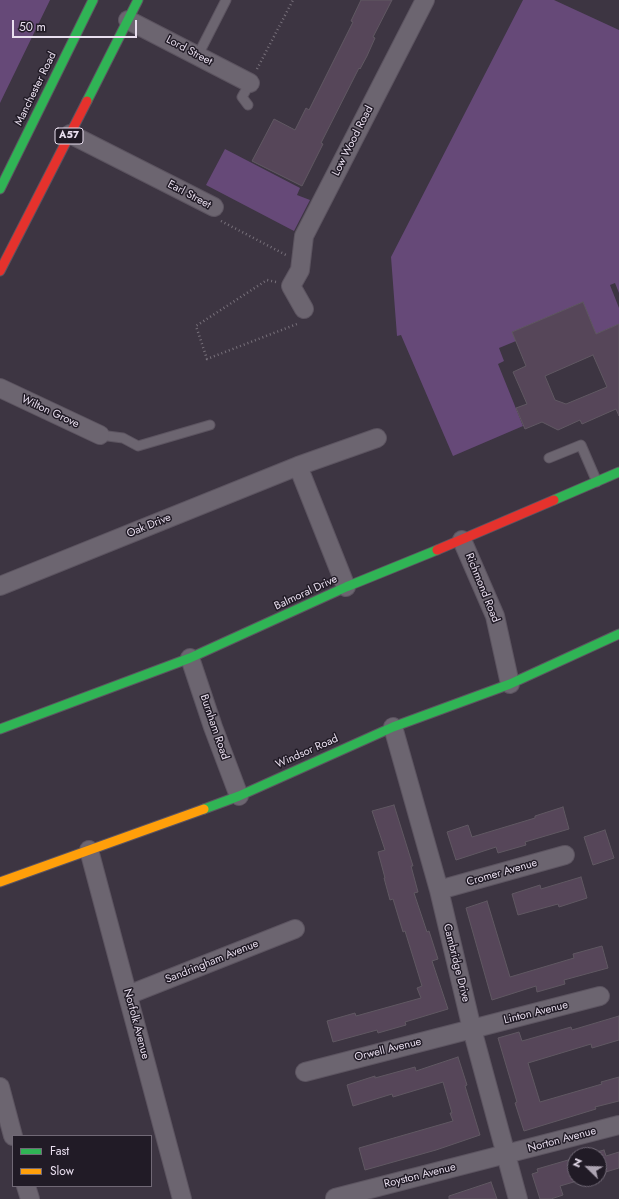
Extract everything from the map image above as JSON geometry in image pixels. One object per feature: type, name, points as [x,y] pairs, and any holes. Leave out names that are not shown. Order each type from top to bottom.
[{"type":"main road","name":"Manchester Road","points":[[0,189],[93,0]]},
{"type":"main road","name":"A57","points":[[0,271],[138,0]]},
{"type":"main road","name":"Balmoral Drive","points":[[0,729],[190,658],[346,587],[462,540],[619,472]]},
{"type":"main road","name":"Windsor Road","points":[[0,882],[239,796],[393,728],[510,684],[619,634]]},
{"type":"street","name":"Low Wood Road","points":[[291,286],[300,270],[304,236],[425,0]]},
{"type":"street","name":"Lord Street","points":[[128,20],[250,83]]},
{"type":"street","name":"Earl Street","points":[[70,134],[214,207]]},
{"type":"street","points":[[291,286],[304,308]]},
{"type":"street","name":"Wilton Grove","points":[[0,388],[100,435]]},
{"type":"street","name":"Oak Drive","points":[[0,586],[298,466],[377,438]]},
{"type":"street","points":[[298,466],[346,587]]},
{"type":"street","name":"Richmond Road","points":[[462,540],[495,616],[510,684]]},
{"type":"street","name":"Burnham Road","points":[[190,658],[213,727],[239,796]]},
{"type":"street","name":"Cambridge Drive","points":[[393,728],[439,890],[472,1029],[518,1199]]},
{"type":"street","name":"Norfolk Avenue","points":[[89,850],[182,1199]]},
{"type":"street","name":"Cromer Avenue","points":[[439,890],[565,855]]},
{"type":"street","name":"Sandringham Avenue","points":[[128,995],[296,929]]},
{"type":"street","name":"Linton Avenue","points":[[472,1029],[600,996]]},
{"type":"street","name":"Orwell Avenue","points":[[305,1072],[472,1029]]},
{"type":"street","points":[[0,1087],[13,1135]]},
{"type":"street","name":"Norton Avenue","points":[[506,1154],[619,1125]]},
{"type":"street","name":"Royston Avenue","points":[[335,1198],[506,1154]]},
{"type":"street","points":[[26,1187],[30,1199]]},
{"type":"lane","points":[[198,55],[226,0]]},
{"type":"lane","points":[[248,105],[242,97],[250,83]]},
{"type":"lane","points":[[100,435],[123,438],[138,446],[210,425]]},
{"type":"lane","points":[[550,458],[581,445],[597,482]]},
{"type":"path","points":[[250,83],[294,0]]},
{"type":"path","name":"Earl Street","points":[[214,207],[219,221],[301,263]]},
{"type":"path","points":[[291,286],[266,280],[196,326],[207,359],[301,322],[304,308]]},
{"type":"shaded area","points":[[0,0],[50,0],[0,103]]},
{"type":"shaded area","points":[[523,0],[554,0],[619,30],[619,293],[615,283],[610,285],[619,308],[619,324],[596,334],[583,302],[512,332],[516,341],[499,348],[504,361],[498,364],[523,426],[453,456],[401,335],[397,336],[391,257]]},
{"type":"shaded area","points":[[225,149],[300,188],[297,195],[310,200],[294,231],[206,185]]},
{"type":"building","points":[[361,0],[392,0],[373,37],[375,38],[367,56],[360,69],[359,68],[321,143],[323,144],[302,186],[252,161],[274,119],[295,130],[306,108],[309,110],[353,22],[351,21]]},
{"type":"building","points":[[583,302],[596,334],[619,324],[619,416],[616,409],[582,424],[580,420],[558,430],[542,422],[525,429],[516,408],[527,404],[513,372],[526,366],[512,332]],"holes":[[[593,355],[607,387],[566,404],[555,400],[545,376]]]},
{"type":"building","points":[[394,805],[413,866],[411,866],[418,892],[414,893],[438,959],[432,961],[448,1009],[405,1022],[406,1025],[378,1033],[377,1030],[333,1042],[327,1021],[355,1013],[356,1016],[421,998],[417,988],[422,986],[405,931],[403,932],[393,899],[390,900],[384,878],[378,852],[385,850],[372,811]]},
{"type":"building","points":[[563,807],[569,829],[525,842],[526,845],[498,853],[496,847],[456,860],[447,832],[468,825],[472,837],[535,818],[535,816]]},
{"type":"building","points":[[605,830],[614,858],[593,865],[584,837]]},
{"type":"building","points":[[581,877],[587,898],[559,907],[558,904],[518,915],[512,894],[540,885],[541,889]]},
{"type":"building","points":[[487,901],[510,977],[574,958],[573,954],[602,946],[608,968],[564,980],[565,984],[537,992],[536,986],[492,1000],[466,908]]},
{"type":"building","points":[[619,1016],[619,1040],[592,1048],[591,1044],[528,1063],[540,1102],[602,1084],[601,1082],[619,1077],[619,1101],[595,1107],[596,1109],[524,1131],[498,1038],[519,1032],[522,1041],[571,1027],[572,1030]]},
{"type":"building","points":[[458,1057],[480,1135],[436,1150],[365,1170],[359,1148],[453,1121],[450,1113],[452,1113],[443,1082],[393,1097],[392,1094],[353,1106],[347,1085],[375,1076],[375,1078],[415,1067],[416,1071]]},
{"type":"building","points":[[619,1152],[619,1168],[607,1172],[607,1156]]},
{"type":"building","points":[[567,1160],[567,1184],[560,1186],[563,1195],[551,1199],[540,1199],[532,1174],[538,1172],[537,1169]]},
{"type":"building","points":[[491,1182],[497,1199],[449,1199],[449,1196]]},
{"type":"traffic: fast","points":[[0,189],[93,0]]},
{"type":"traffic: fast","points":[[87,101],[138,0]]},
{"type":"traffic: fast","points":[[554,500],[619,472]]},
{"type":"traffic: fast","points":[[0,729],[190,658],[346,587],[437,550]]},
{"type":"traffic: fast","points":[[204,809],[239,796],[393,727],[510,684],[619,634]]},
{"type":"traffic: slow","points":[[0,882],[204,809]]},
{"type":"traffic: jam","points":[[0,271],[87,101]]},
{"type":"traffic: jam","points":[[437,550],[554,500]]}]
